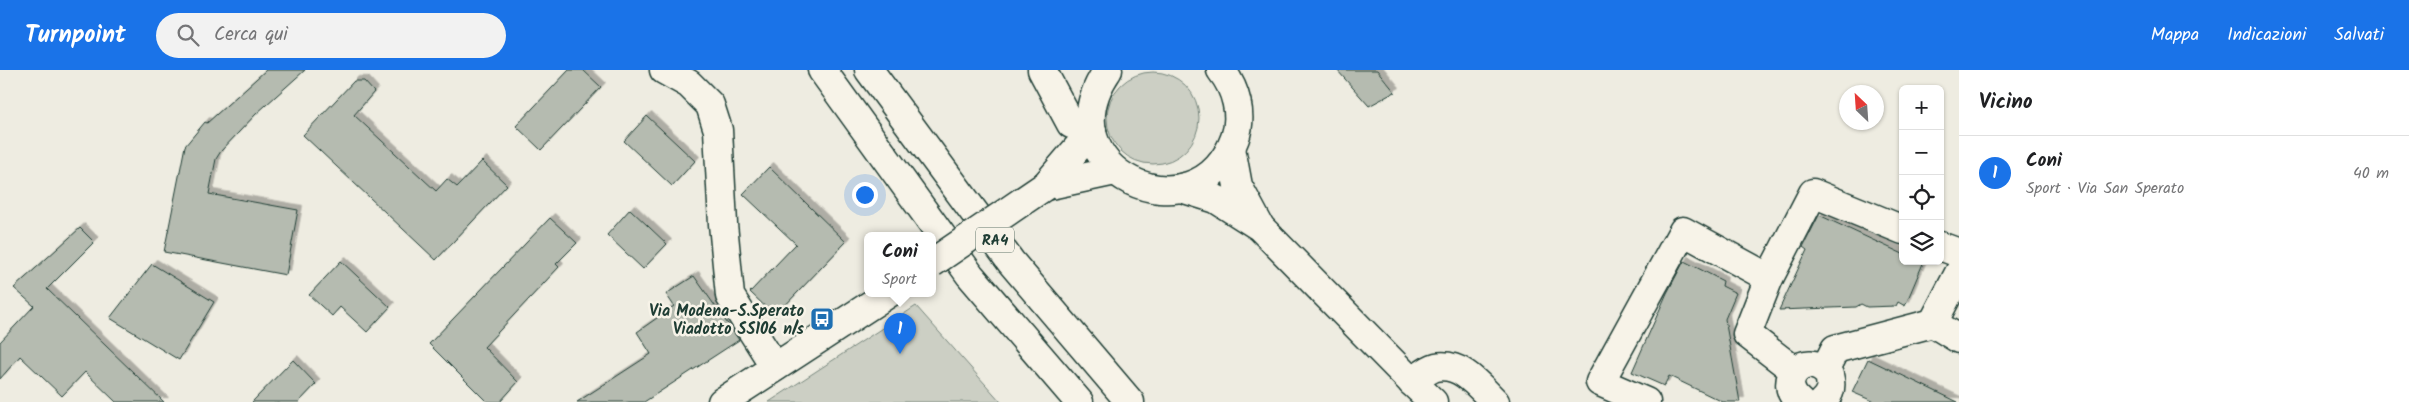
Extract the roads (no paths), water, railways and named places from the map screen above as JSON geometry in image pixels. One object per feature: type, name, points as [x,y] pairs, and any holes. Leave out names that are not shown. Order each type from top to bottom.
[{"type":"main road","points":[[664,70],[689,84],[710,105],[718,130],[722,224],[730,296],[775,367]]},
{"type":"main road","name":"RA4","points":[[822,70],[970,275],[1079,402]]},
{"type":"main road","name":"RA4","points":[[870,70],[1011,262],[1130,402]]},
{"type":"main road","points":[[1042,70],[1072,124],[1092,131]]},
{"type":"main road","points":[[1108,70],[1098,85],[1091,107],[1092,131],[1100,153],[1115,172],[1135,184],[1158,190],[1181,188],[1202,180],[1219,166],[1231,148],[1237,132],[1238,114],[1235,96],[1221,70]]},
{"type":"main road","points":[[1235,96],[1243,70]]},
{"type":"main road","points":[[936,260],[1045,186],[1092,131]]},
{"type":"main road","points":[[1231,148],[1238,186],[1260,227]]},
{"type":"main road","points":[[1045,186],[1115,172]]},
{"type":"main road","points":[[1181,188],[1216,199],[1260,227],[1434,402]]},
{"type":"main road","points":[[1795,370],[1746,334],[1769,278],[1813,193],[1899,228]]},
{"type":"main road","points":[[1646,402],[1600,382],[1683,231],[1769,278]]},
{"type":"main road","points":[[1944,248],[1959,254]]},
{"type":"main road","points":[[1933,323],[1959,273]]},
{"type":"main road","points":[[722,402],[883,297]]},
{"type":"main road","points":[[1825,370],[1835,349],[1933,323],[1959,339]]},
{"type":"main road","points":[[1808,364],[1815,364],[1825,370],[1829,375],[1831,389],[1810,402],[1790,389],[1790,382],[1795,370],[1808,364]]},
{"type":"main road","points":[[1412,382],[1435,367],[1451,367],[1468,375],[1495,402]]},
{"type":"place","name":"Via Modena-S.Sperato Viadotto SS106 n/s","points":[[822,319]]},
{"type":"place","name":"Coni","points":[[900,354]]}]
